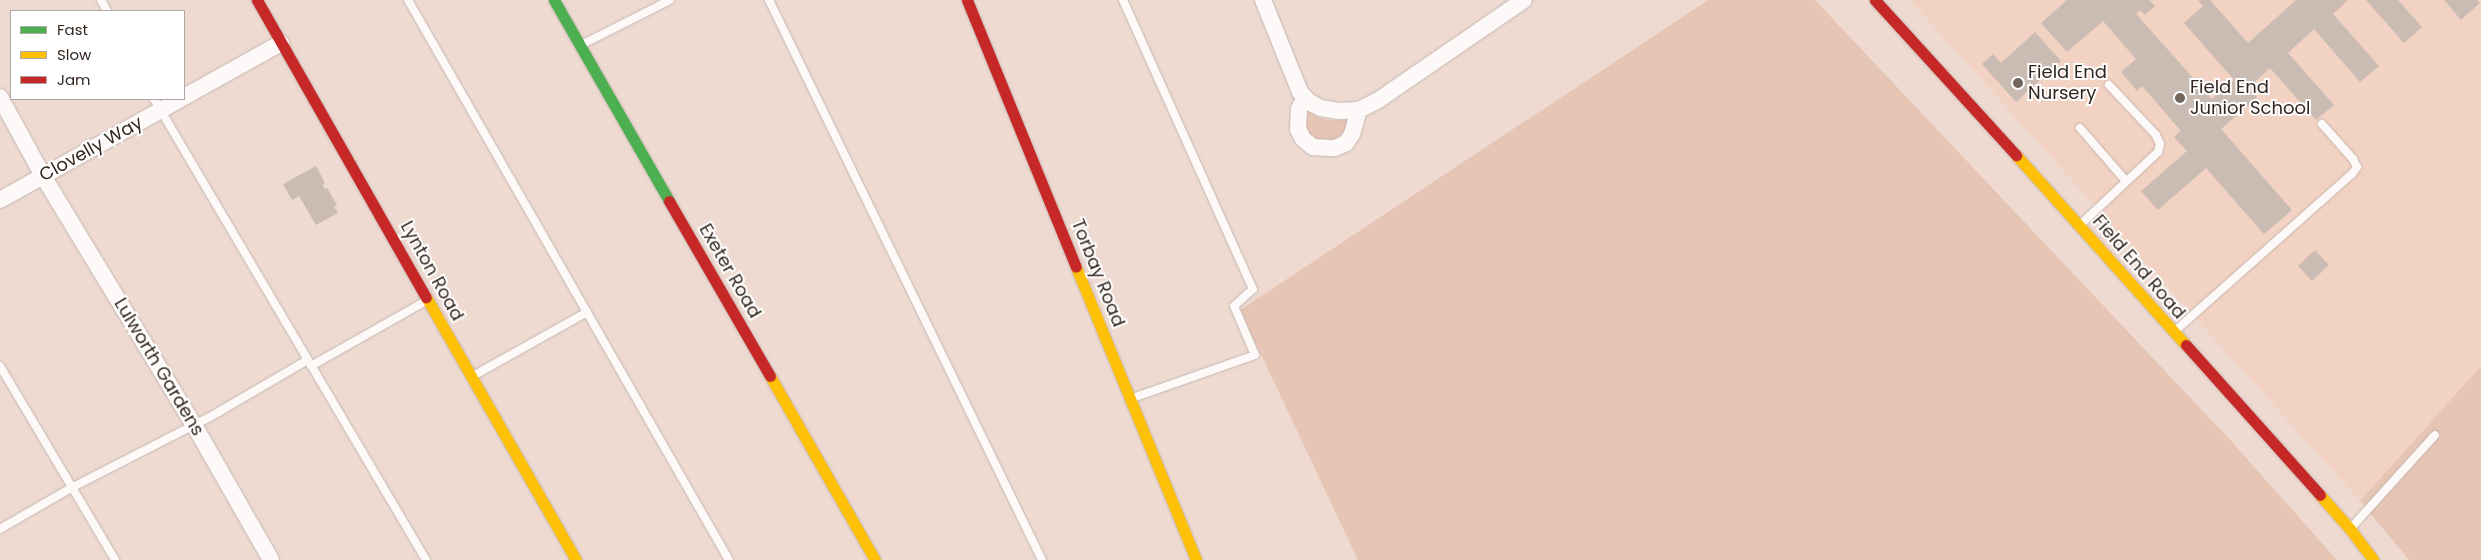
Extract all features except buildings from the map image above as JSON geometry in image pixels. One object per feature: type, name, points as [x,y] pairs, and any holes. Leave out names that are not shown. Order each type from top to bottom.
[{"type":"street","name":"Lynton Road","points":[[257,0],[576,560]]},
{"type":"street","name":"Exeter Road","points":[[554,0],[875,560]]},
{"type":"street","name":"Torbay Road","points":[[967,0],[1196,560]]},
{"type":"street","points":[[1263,0],[1300,92],[1322,108],[1338,111],[1359,110],[1377,101],[1524,0]]},
{"type":"street","name":"Field End Road","points":[[1874,0],[2079,225],[2172,332],[2350,529],[2374,560]]},
{"type":"street","name":"Clovelly Way","points":[[185,96],[281,44]]},
{"type":"street","name":"Lulworth Gardens","points":[[0,97],[44,176],[194,426],[271,560]]},
{"type":"street","points":[[1306,98],[1299,109],[1298,129],[1303,139],[1313,147],[1335,148],[1346,143],[1352,134],[1359,110]]},
{"type":"street","name":"Clovelly Way","points":[[0,200],[44,176],[158,104],[174,100]]},
{"type":"lane","points":[[408,0],[729,560]]},
{"type":"lane","points":[[580,45],[670,0]]},
{"type":"lane","points":[[769,0],[1042,560]]},
{"type":"lane","points":[[1123,0],[1253,289],[1234,306],[1255,356],[1130,400]]},
{"type":"lane","points":[[2079,225],[2158,152],[2160,144],[2156,135],[2109,85]]},
{"type":"lane","points":[[158,104],[426,560]]},
{"type":"lane","points":[[2172,332],[2191,318],[2352,174],[2356,167],[2353,160],[2322,124]]},
{"type":"lane","points":[[2080,128],[2126,180]]},
{"type":"lane","points":[[0,529],[71,488],[194,426],[427,300]]},
{"type":"lane","points":[[471,376],[588,312]]},
{"type":"lane","points":[[0,366],[115,560]]},
{"type":"lane","points":[[2350,529],[2435,435]]},
{"type":"shaded area","points":[[1708,0],[1815,0],[2232,442],[2337,560],[1358,560],[1240,310]]},
{"type":"shaded area","points":[[1910,0],[2481,0],[2481,366],[2360,501]]},
{"type":"shaded area","points":[[1306,111],[1327,120],[1349,120],[1340,140],[1313,141],[1306,131]]},
{"type":"shaded area","points":[[2481,366],[2481,560],[2409,560],[2360,501]]},
{"type":"traffic: fast","points":[[554,0],[669,201]]},
{"type":"traffic: slow","points":[[2016,155],[2186,345]]},
{"type":"traffic: slow","points":[[1076,267],[1196,560]]},
{"type":"traffic: slow","points":[[426,297],[576,560]]},
{"type":"traffic: slow","points":[[770,376],[875,560]]},
{"type":"traffic: slow","points":[[2320,495],[2350,529],[2373,560]]},
{"type":"traffic: jam","points":[[257,0],[426,297]]},
{"type":"traffic: jam","points":[[967,0],[1076,267]]},
{"type":"traffic: jam","points":[[1875,0],[2016,155]]},
{"type":"traffic: jam","points":[[669,201],[770,376]]},
{"type":"traffic: jam","points":[[2186,345],[2320,495]]},
{"type":"place","name":"Field End Nursery","points":[[2018,83]]},
{"type":"place","name":"Field End Junior School","points":[[2180,98]]}]
